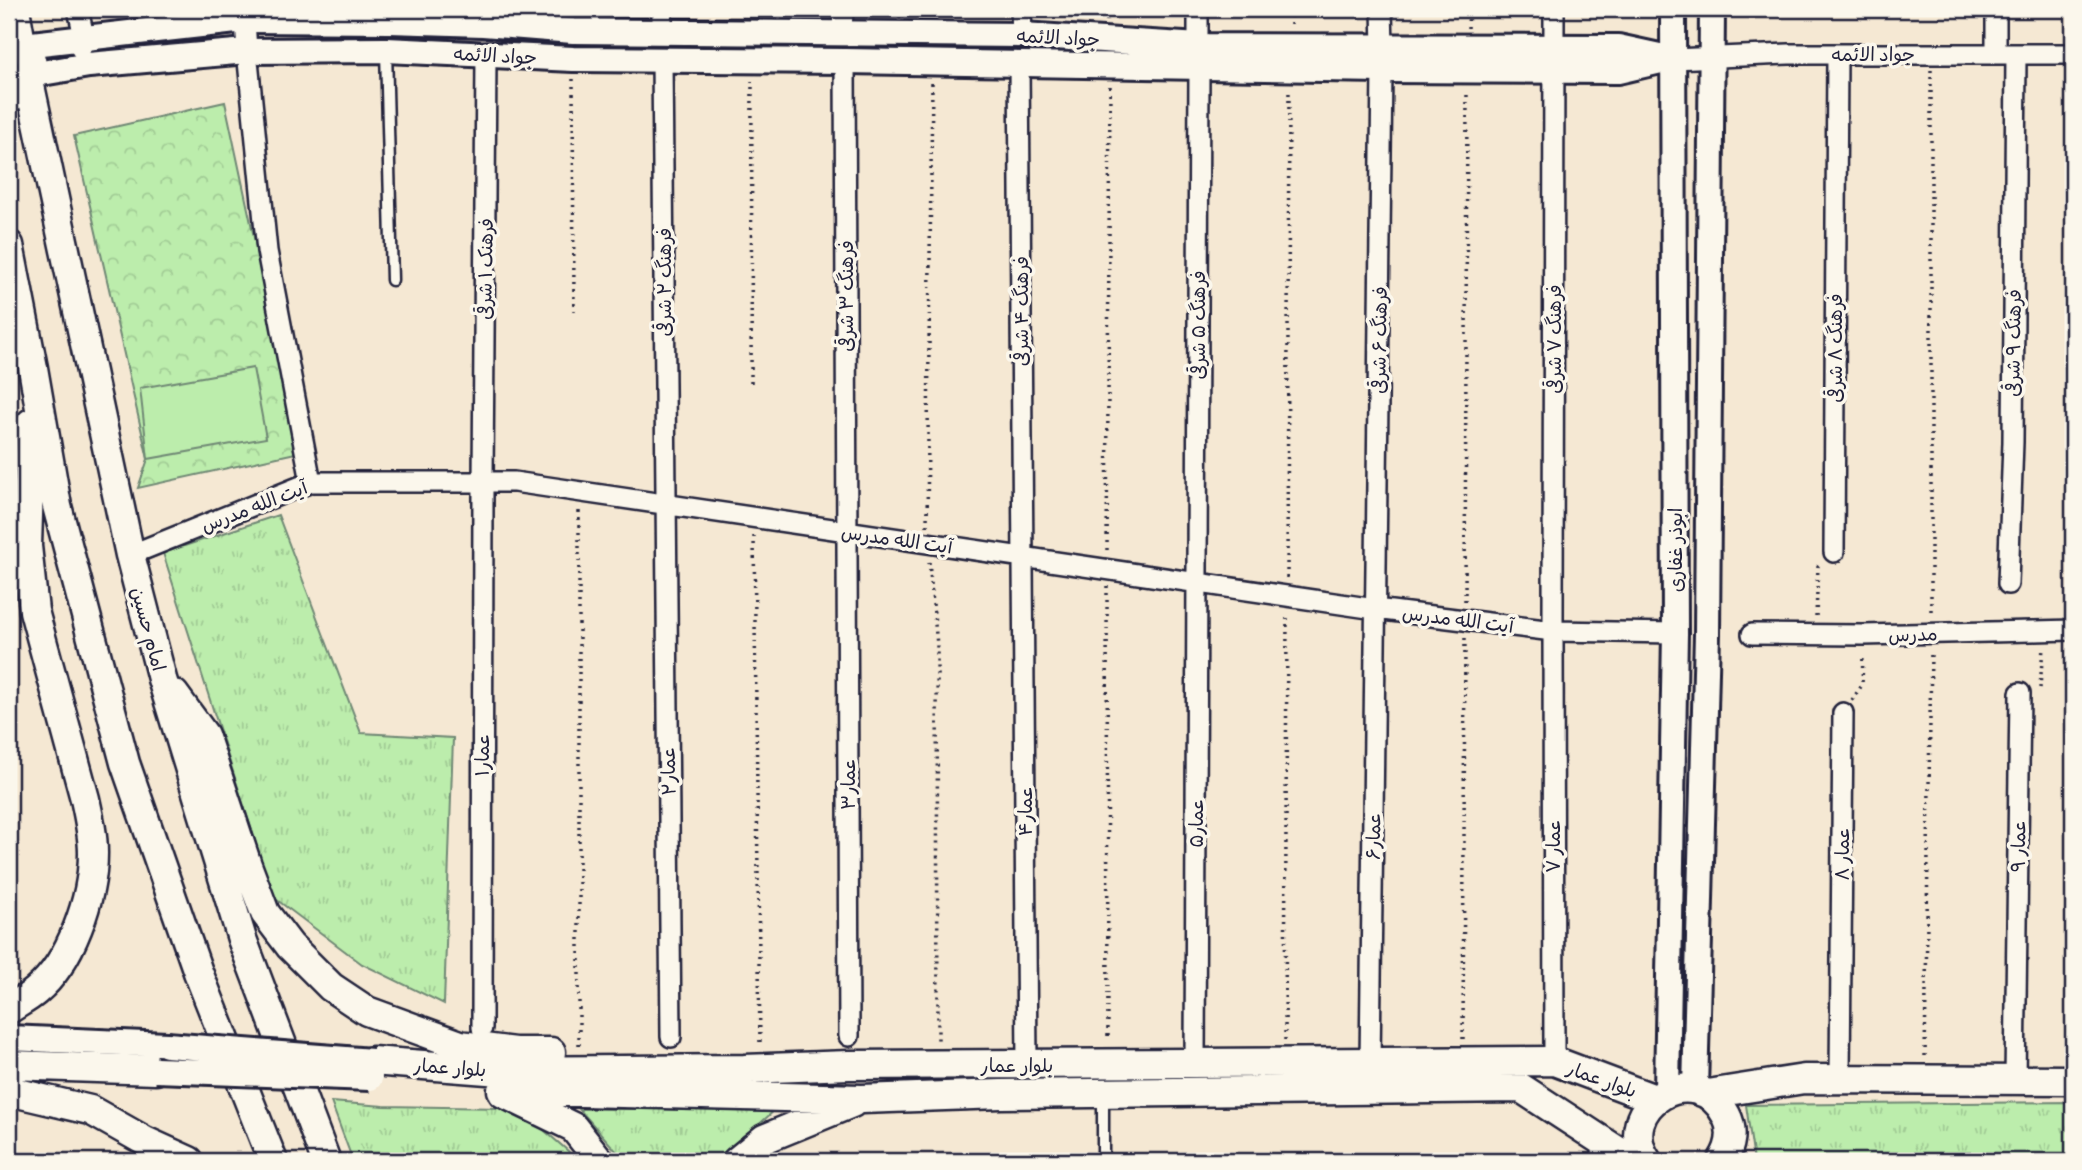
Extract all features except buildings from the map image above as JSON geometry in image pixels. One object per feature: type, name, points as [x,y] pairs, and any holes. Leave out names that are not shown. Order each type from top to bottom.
[{"type":"main road","points":[[15,9],[18,42]]},
{"type":"main road","name":"امام حسین","points":[[18,42],[30,56],[32,70],[23,85],[130,555],[162,679],[242,939],[326,1161]]},
{"type":"main road","points":[[9,245],[57,506],[125,763],[198,972],[273,1161]]},
{"type":"main road","points":[[9,1009],[37,990],[62,961],[76,932],[85,902],[92,873],[93,851],[92,830],[85,799],[34,611],[27,546],[33,368]]},
{"type":"main road","points":[[162,679],[204,735],[265,913],[290,946],[331,987],[367,1012],[460,1045],[515,1052],[675,1053],[752,1069]]},
{"type":"main road","points":[[9,1065],[162,1057]]},
{"type":"main road","name":"بلوار عمار","points":[[371,1070],[1554,1061],[1681,1093],[1804,1079],[2073,1080]]},
{"type":"main road","name":"بلوار عمار","points":[[371,1070],[498,1090],[862,1099],[1001,1094],[1521,1088],[1633,1161]]},
{"type":"main road","points":[[498,1090],[573,1127],[600,1161]]},
{"type":"main road","points":[[9,1091],[90,1110],[145,1141],[188,1161]]},
{"type":"main road","points":[[1647,1161],[1638,1138],[1646,1109],[1681,1093],[1720,1105],[1728,1119],[1731,1135],[1723,1161]]},
{"type":"main road","points":[[737,1161],[764,1139],[862,1099]]},
{"type":"street","points":[[78,9],[84,37],[81,43],[82,55],[89,65]]},
{"type":"street","points":[[842,33],[843,9]]},
{"type":"street","points":[[1020,9],[1021,35]]},
{"type":"street","name":"فرهنگ ۵ شرقی","points":[[1197,583],[1198,9]]},
{"type":"street","name":"فرهنگ ۶ شرقی","points":[[1375,609],[1382,9]]},
{"type":"street","name":"فرهنگ ۷ شرقی","points":[[1553,631],[1554,9]]},
{"type":"street","name":"ابوذر غفاری","points":[[1674,9],[1675,633],[1681,1093]]},
{"type":"street","name":"ابوذر غفاری","points":[[1681,1093],[1707,634],[1712,9]]},
{"type":"street","name":"فرهنگ ۹ شرقی","points":[[1996,9],[2006,54],[2012,442],[2008,584]]},
{"type":"street","name":"جواد الائمه","points":[[18,42],[84,37],[246,14],[390,20],[483,16],[573,31],[662,20],[842,33],[1021,35],[1289,69],[1382,59],[1467,71],[1618,47],[1673,59],[1837,54],[2073,54]]},
{"type":"street","points":[[246,14],[247,51],[267,251],[311,482]]},
{"type":"street","name":"جواد الائمه","points":[[23,85],[89,65],[247,51],[386,50],[573,59],[1019,64],[1198,57],[1555,59]]},
{"type":"street","name":"فرهنگ ۸ شرقی","points":[[1834,552],[1837,54]]},
{"type":"street","name":"فرهنک ۱ شرقی","points":[[483,482],[486,55]]},
{"type":"street","name":"فرهنگ ۲ شرقی","points":[[662,60],[666,505]]},
{"type":"street","name":"فرهنگ ۳ شرقی","points":[[845,61],[846,531]]},
{"type":"street","name":"فرهنگ ۴ شرقی","points":[[1019,64],[1023,557]]},
{"type":"street","name":"آیت الله مدرس","points":[[130,555],[311,482],[514,482],[1375,609],[1553,631],[1675,633]]},
{"type":"street","name":"عمار۱","points":[[482,1028],[483,482]]},
{"type":"street","name":"عمار۲","points":[[666,505],[671,1037]]},
{"type":"street","name":"عمار۳","points":[[846,531],[849,1036]]},
{"type":"street","name":"عمار۴","points":[[1023,557],[1027,1064]]},
{"type":"street","name":"عمار۵","points":[[1195,1064],[1197,583]]},
{"type":"street","name":"عمار۶","points":[[1370,1063],[1375,609]]},
{"type":"street","name":"مدرس","points":[[1752,634],[1863,635],[2073,630]]},
{"type":"street","name":"عمار ۷","points":[[1553,631],[1554,1061]]},
{"type":"street","name":"عمار ۹","points":[[2015,1079],[2020,693]]},
{"type":"street","name":"عمار ۸","points":[[1840,1078],[1843,713]]},
{"type":"street","points":[[9,1038],[162,1057],[371,1070]]},
{"type":"street","points":[[1103,1064],[1103,1094]]},
{"type":"lane","points":[[386,50],[392,280]]},
{"type":"lane","points":[[1103,1094],[1103,1161]]},
{"type":"path","points":[[1925,1079],[1931,633],[1931,54]]},
{"type":"path","points":[[573,59],[575,312]]},
{"type":"path","points":[[751,383],[752,60]]},
{"type":"path","points":[[1285,1063],[1289,69]]},
{"type":"path","points":[[1463,1062],[1467,71]]},
{"type":"path","points":[[579,492],[579,1052]]},
{"type":"path","points":[[752,1069],[754,517]]},
{"type":"path","points":[[1816,634],[1818,566],[1834,552]]},
{"type":"path","points":[[2020,693],[2039,693],[2044,631]]},
{"type":"path","points":[[1843,713],[1862,685],[1863,635]]},
{"type":"green space","points":[[225,102],[300,452],[138,488],[148,459],[74,136]]},
{"type":"green space","points":[[253,368],[266,438],[148,459],[140,388]]},
{"type":"green space","points":[[278,515],[361,733],[453,738],[444,1004],[362,964],[273,897],[163,553]]},
{"type":"green space","points":[[331,1102],[384,1106],[502,1108],[523,1112],[568,1151],[574,1161],[353,1161]]},
{"type":"green space","points":[[2073,1102],[2073,1161],[1754,1161],[1746,1105]]},
{"type":"green space","points":[[579,1109],[776,1109],[719,1161],[625,1161]]}]
